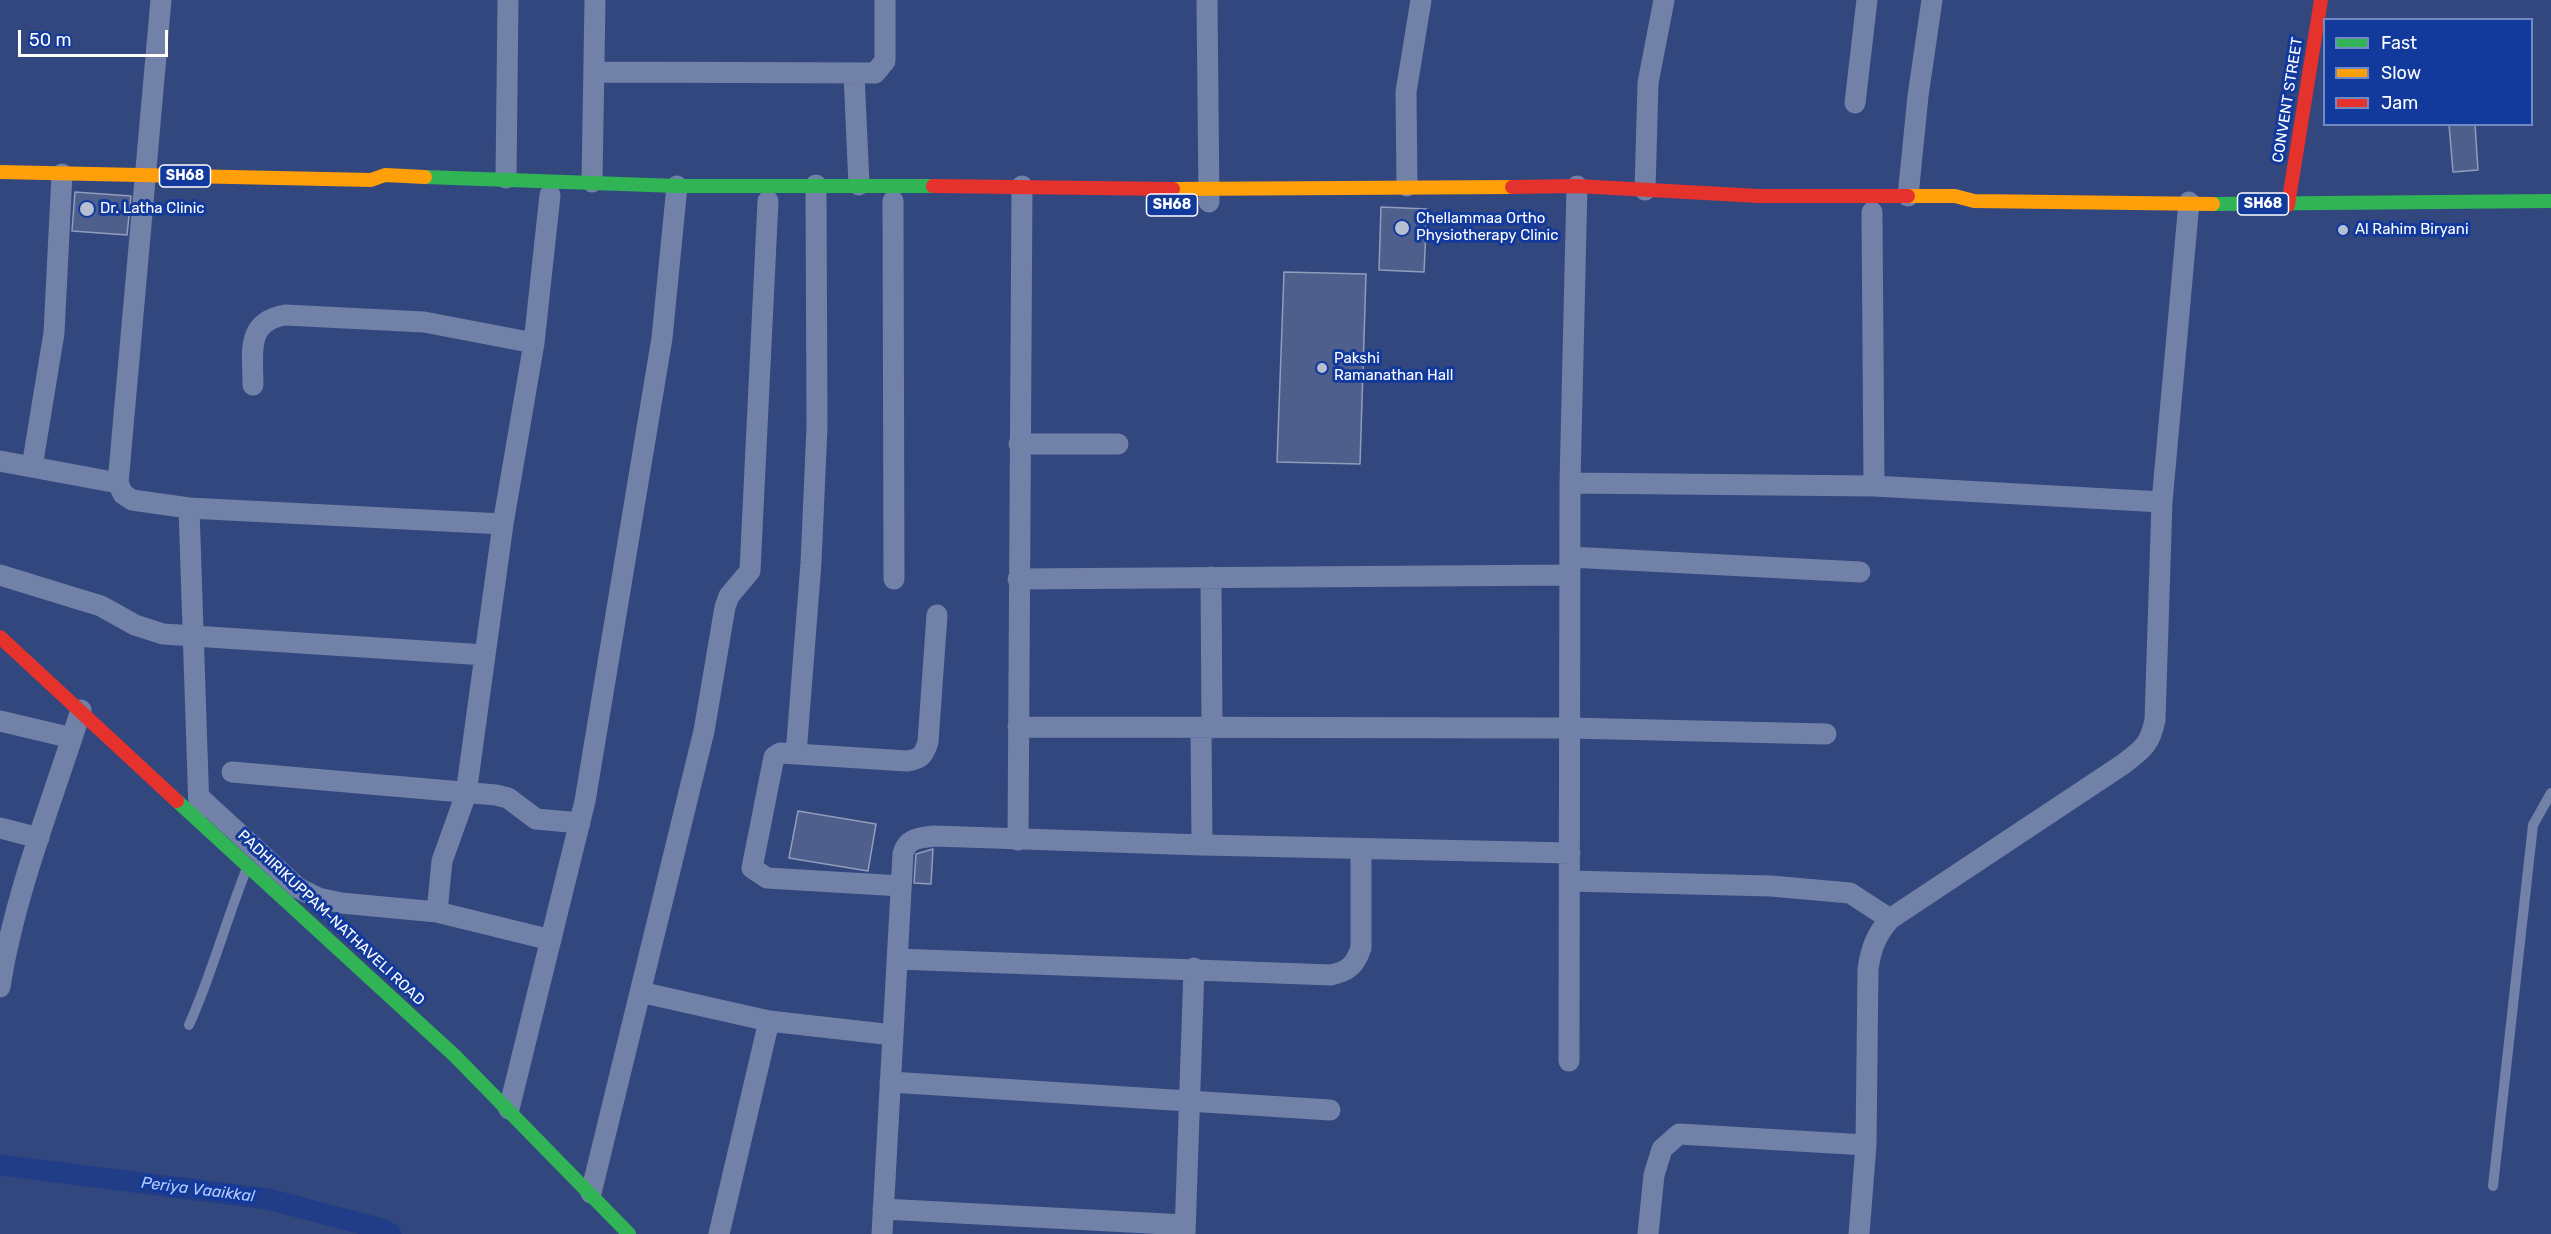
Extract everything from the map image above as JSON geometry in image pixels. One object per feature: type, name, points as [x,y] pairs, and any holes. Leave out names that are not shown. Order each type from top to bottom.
[{"type":"main road","name":"CONVENT STREET","points":[[2288,205],[2321,0]]},
{"type":"main road","name":"SH68","points":[[0,172],[371,180],[385,175],[506,178],[592,182],[676,197],[816,197],[859,185],[1022,199],[1209,201],[1407,186],[1576,198],[1645,190],[1759,196],[1955,196],[1974,201],[2288,205],[2551,201]]},
{"type":"main road","name":"SH68","points":[[371,180],[386,189],[607,198]]},
{"type":"main road","points":[[1304,203],[1410,200],[1517,201]]},
{"type":"main road","name":"SH68","points":[[1955,210],[1974,201]]},
{"type":"main road","name":"PADHIRIKUPPAM-NATHAVELI ROAD","points":[[0,637],[325,933],[509,1109],[629,1234]]},
{"type":"street","points":[[161,0],[118,483],[123,494],[132,500],[189,508],[503,524]]},
{"type":"street","points":[[506,178],[508,0]]},
{"type":"street","points":[[592,182],[596,0]]},
{"type":"street","points":[[594,72],[874,73],[885,61],[885,0]]},
{"type":"street","points":[[1207,0],[1209,201]]},
{"type":"street","points":[[1407,186],[1406,92],[1421,0]]},
{"type":"street","points":[[1645,190],[1648,83],[1664,0]]},
{"type":"street","points":[[1855,103],[1867,0]]},
{"type":"street","points":[[1908,196],[1918,96],[1932,0]]},
{"type":"street","points":[[854,74],[859,185]]},
{"type":"street","points":[[32,467],[54,333],[62,174]]},
{"type":"street","points":[[437,912],[442,861],[466,794],[503,524],[534,342],[550,195]]},
{"type":"street","points":[[509,1109],[580,823],[662,338],[676,197]]},
{"type":"street","points":[[591,1193],[704,731],[725,607],[729,596],[750,571],[767,197]]},
{"type":"street","points":[[796,754],[811,563],[817,426],[816,197]]},
{"type":"street","points":[[1569,1061],[1570,483],[1576,198]]},
{"type":"street","points":[[1018,840],[1022,199]]},
{"type":"street","points":[[894,201],[894,579]]},
{"type":"street","points":[[1859,1234],[1866,1145],[1868,969],[1871,948],[1886,915],[2122,765],[2140,752],[2153,729],[2162,502],[2189,202]]},
{"type":"street","points":[[1873,212],[1874,486]]},
{"type":"street","points":[[253,384],[253,341],[260,326],[268,318],[285,315],[309,314],[424,322],[534,342]]},
{"type":"street","points":[[1019,444],[1118,444]]},
{"type":"street","points":[[0,461],[118,483]]},
{"type":"street","points":[[1570,483],[1874,486],[2162,502]]},
{"type":"street","points":[[189,508],[200,820]]},
{"type":"street","points":[[1018,579],[1211,577],[1570,566],[1860,572]]},
{"type":"street","points":[[0,575],[101,606],[148,630],[163,634],[484,655]]},
{"type":"street","points":[[1202,845],[1211,577]]},
{"type":"street","points":[[901,886],[767,879],[752,868],[774,757],[780,753],[907,761],[917,759],[924,754],[928,742],[937,615]]},
{"type":"street","points":[[0,987],[2,958],[81,710]]},
{"type":"street","points":[[0,721],[72,738]]},
{"type":"street","points":[[1018,727],[1570,728],[1826,734]]},
{"type":"street","points":[[232,772],[508,798],[536,819],[545,822],[580,823]]},
{"type":"street","points":[[199,797],[298,888],[318,898],[341,903],[437,912],[551,940]]},
{"type":"street","points":[[0,828],[39,838]]},
{"type":"street","points":[[882,1234],[903,854],[905,845],[912,839],[934,836],[1202,845],[1570,853]]},
{"type":"street","points":[[897,959],[1194,968],[1331,975],[1346,972],[1355,962],[1361,948],[1361,849]]},
{"type":"street","points":[[1570,881],[1771,886],[1850,893],[1886,915]]},
{"type":"street","points":[[883,1209],[1185,1229],[1194,968]]},
{"type":"street","points":[[640,992],[769,1021],[893,1035]]},
{"type":"street","points":[[719,1234],[769,1021]]},
{"type":"street","points":[[890,1082],[1190,1099],[1330,1110]]},
{"type":"street","points":[[1648,1234],[1653,1175],[1662,1149],[1679,1134],[1866,1145]]},
{"type":"lane","points":[[2493,1186],[2533,825],[2551,793]]},
{"type":"lane","points":[[189,1025],[206,987],[226,920],[248,864]]},
{"type":"building","points":[[2449,126],[2475,126],[2478,170],[2453,172]]},
{"type":"building","points":[[75,192],[131,196],[127,235],[72,231]]},
{"type":"building","points":[[1381,207],[1427,209],[1424,272],[1379,270]]},
{"type":"building","name":"Pakshi Ramanathan Hall","points":[[1284,272],[1366,274],[1360,464],[1277,462]]},
{"type":"building","points":[[798,811],[876,824],[868,871],[789,858]]},
{"type":"building","points":[[933,849],[931,884],[914,883],[916,854]]},
{"type":"waterway","name":"Periya Vaaikkal","points":[[0,1165],[268,1199],[381,1229],[391,1234]]},
{"type":"traffic: fast","points":[[425,177],[677,186],[933,186]]},
{"type":"traffic: fast","points":[[2213,204],[2551,201]]},
{"type":"traffic: fast","points":[[177,801],[455,1056],[629,1234]]},
{"type":"traffic: slow","points":[[0,172],[371,180],[385,175],[425,177]]},
{"type":"traffic: slow","points":[[1173,189],[1512,187]]},
{"type":"traffic: slow","points":[[1908,196],[1955,196],[1974,201],[2213,204]]},
{"type":"traffic: jam","points":[[2288,205],[2321,0]]},
{"type":"traffic: jam","points":[[933,186],[1173,189]]},
{"type":"traffic: jam","points":[[1512,187],[1577,186],[1759,196],[1908,196]]},
{"type":"traffic: jam","points":[[0,637],[177,801]]},
{"type":"place","name":"Dr. Latha Clinic","points":[[87,209]]},
{"type":"place","name":"Chellammaa Ortho Physiotherapy Clinic","points":[[1402,228]]},
{"type":"place","name":"Al Rahim Biryani","points":[[2343,230]]},
{"type":"place","name":"Pakshi Ramanathan Hall","points":[[1322,368]]}]
